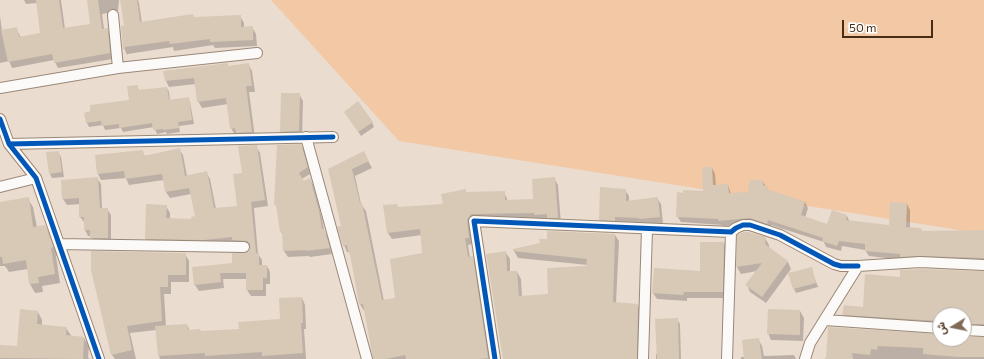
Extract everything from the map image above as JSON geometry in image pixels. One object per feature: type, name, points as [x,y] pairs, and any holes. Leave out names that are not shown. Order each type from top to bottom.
[{"type":"street","points":[[113,14],[118,68]]},
{"type":"street","points":[[0,88],[118,68],[257,53]]},
{"type":"street","points":[[0,119],[9,144],[36,178],[99,359]]},
{"type":"street","points":[[306,137],[367,359]]},
{"type":"street","points":[[9,144],[333,137]]},
{"type":"street","points":[[0,187],[36,178]]},
{"type":"street","points":[[495,359],[474,221],[731,232],[743,225],[750,225],[780,235],[834,264],[841,266],[920,262],[984,265]]},
{"type":"street","points":[[643,359],[647,229]]},
{"type":"street","points":[[727,359],[731,232]]},
{"type":"street","points":[[59,244],[244,247]]},
{"type":"street","points":[[805,359],[810,342],[858,266]]},
{"type":"street","points":[[825,320],[932,327]]},
{"type":"street","points":[[972,330],[984,331]]},
{"type":"shaded area","points":[[271,0],[984,0],[984,234],[399,141]]},
{"type":"building","points":[[36,0],[59,0],[63,28],[90,24],[87,0],[98,0],[102,29],[108,28],[110,53],[54,63],[52,54],[8,62],[1,30],[17,27],[19,37],[40,33]]},
{"type":"building","points":[[120,0],[137,0],[140,22],[193,14],[194,17],[241,15],[241,27],[253,26],[253,40],[210,42],[210,39],[170,44],[169,41],[125,47],[123,49],[121,26],[124,25]]},
{"type":"building","points":[[228,63],[228,66],[249,63],[252,86],[246,86],[252,132],[236,133],[235,128],[230,129],[226,98],[197,102],[194,78],[165,81],[163,71]]},
{"type":"building","points":[[138,85],[138,90],[167,87],[169,100],[189,97],[192,120],[178,122],[179,128],[163,130],[153,130],[152,123],[119,128],[119,124],[102,126],[101,121],[86,123],[84,113],[90,112],[90,105],[129,100],[127,86]]},
{"type":"building","points":[[281,93],[300,93],[299,131],[280,132]]},
{"type":"building","points":[[358,101],[373,122],[358,132],[344,112]]},
{"type":"building","points":[[301,144],[308,167],[299,173],[304,181],[310,178],[319,211],[322,229],[324,229],[330,248],[305,251],[283,251],[282,232],[280,232],[276,205],[274,205],[277,145]]},
{"type":"building","points":[[257,145],[265,200],[251,202],[256,253],[259,253],[259,265],[267,265],[267,278],[263,278],[263,290],[246,290],[246,273],[220,273],[221,282],[194,285],[192,267],[232,263],[232,253],[244,253],[249,251],[250,244],[247,241],[232,240],[232,237],[204,240],[145,239],[146,204],[167,205],[166,218],[191,219],[191,217],[195,216],[189,188],[165,192],[162,174],[125,179],[124,171],[97,174],[95,155],[143,150],[144,156],[180,148],[185,176],[207,171],[214,208],[237,206],[233,174],[242,173],[238,146]]},
{"type":"building","points":[[59,151],[62,172],[49,174],[46,152]]},
{"type":"building","points":[[364,151],[369,161],[352,169],[360,203],[362,203],[382,300],[395,298],[390,259],[422,253],[420,229],[387,233],[383,205],[397,204],[398,207],[443,204],[441,194],[466,189],[466,192],[505,191],[505,200],[533,199],[532,179],[555,177],[558,218],[547,218],[547,214],[534,215],[534,213],[471,214],[467,220],[469,238],[465,238],[468,257],[473,256],[488,358],[406,359],[405,355],[386,359],[373,359],[363,304],[359,304],[350,254],[347,245],[343,246],[337,227],[341,226],[328,169]]},
{"type":"building","points":[[702,167],[712,167],[713,185],[728,184],[729,193],[748,192],[750,179],[764,181],[763,185],[768,186],[767,189],[805,202],[801,215],[827,224],[832,210],[847,215],[846,220],[889,225],[890,202],[907,203],[906,227],[921,228],[921,231],[984,230],[984,258],[920,256],[900,257],[900,254],[865,251],[865,244],[839,241],[837,246],[822,241],[823,238],[768,220],[767,224],[750,218],[719,221],[718,219],[676,217],[677,192],[683,193],[683,190],[703,191]]},
{"type":"building","points":[[98,177],[100,208],[108,208],[108,238],[90,238],[90,230],[84,230],[84,217],[79,217],[79,198],[62,199],[61,180]]},
{"type":"building","points":[[600,187],[626,189],[626,201],[658,197],[660,217],[639,219],[615,217],[615,221],[599,220]]},
{"type":"building","points":[[29,197],[33,227],[45,225],[53,245],[51,248],[55,274],[38,277],[39,283],[29,284],[26,260],[3,264],[2,257],[0,257],[0,202]]},
{"type":"building","points":[[547,231],[615,234],[613,302],[638,304],[637,359],[503,359],[486,254],[506,251],[507,271],[517,271],[519,296],[548,294],[547,268],[586,266],[587,259],[513,251],[513,249],[540,243],[539,239],[547,239]]},
{"type":"building","points":[[744,232],[766,237],[765,244],[788,261],[762,297],[745,285],[762,263],[736,267],[737,235]]},
{"type":"building","points":[[700,242],[724,242],[723,292],[684,292],[683,295],[652,293],[654,268],[700,271]]},
{"type":"building","points":[[91,251],[186,253],[186,275],[168,275],[168,287],[160,287],[162,321],[127,326],[132,350],[111,355],[91,270]]},
{"type":"building","points":[[812,267],[816,283],[793,289],[788,273]]},
{"type":"building","points":[[920,269],[984,271],[984,324],[972,324],[972,307],[932,307],[932,321],[842,315],[844,305],[863,307],[865,274],[900,277],[900,270]]},
{"type":"building","points":[[302,297],[303,323],[301,323],[303,353],[262,356],[262,352],[205,356],[205,353],[158,356],[155,326],[187,324],[188,330],[200,329],[201,331],[239,329],[238,322],[280,319],[279,298]]},
{"type":"building","points":[[20,309],[38,311],[37,324],[67,327],[66,335],[84,337],[83,359],[0,358],[0,345],[17,346]]},
{"type":"building","points":[[768,309],[800,310],[800,335],[767,334]]},
{"type":"building","points":[[678,318],[679,359],[657,359],[655,319]]},
{"type":"building","points":[[828,327],[932,334],[932,347],[972,347],[972,337],[984,337],[984,357],[958,357],[923,354],[923,348],[878,346],[877,350],[871,349],[870,355],[852,353],[853,359],[826,359]]},
{"type":"building","points":[[759,338],[762,359],[744,359],[742,340]]},
{"type":"cycle path","points":[[0,119],[9,144],[36,178],[99,359]]},
{"type":"cycle path","points":[[9,144],[333,137]]},
{"type":"cycle path","points":[[495,359],[474,221],[731,232],[743,225],[750,225],[780,235],[834,264],[841,266],[858,266]]}]
